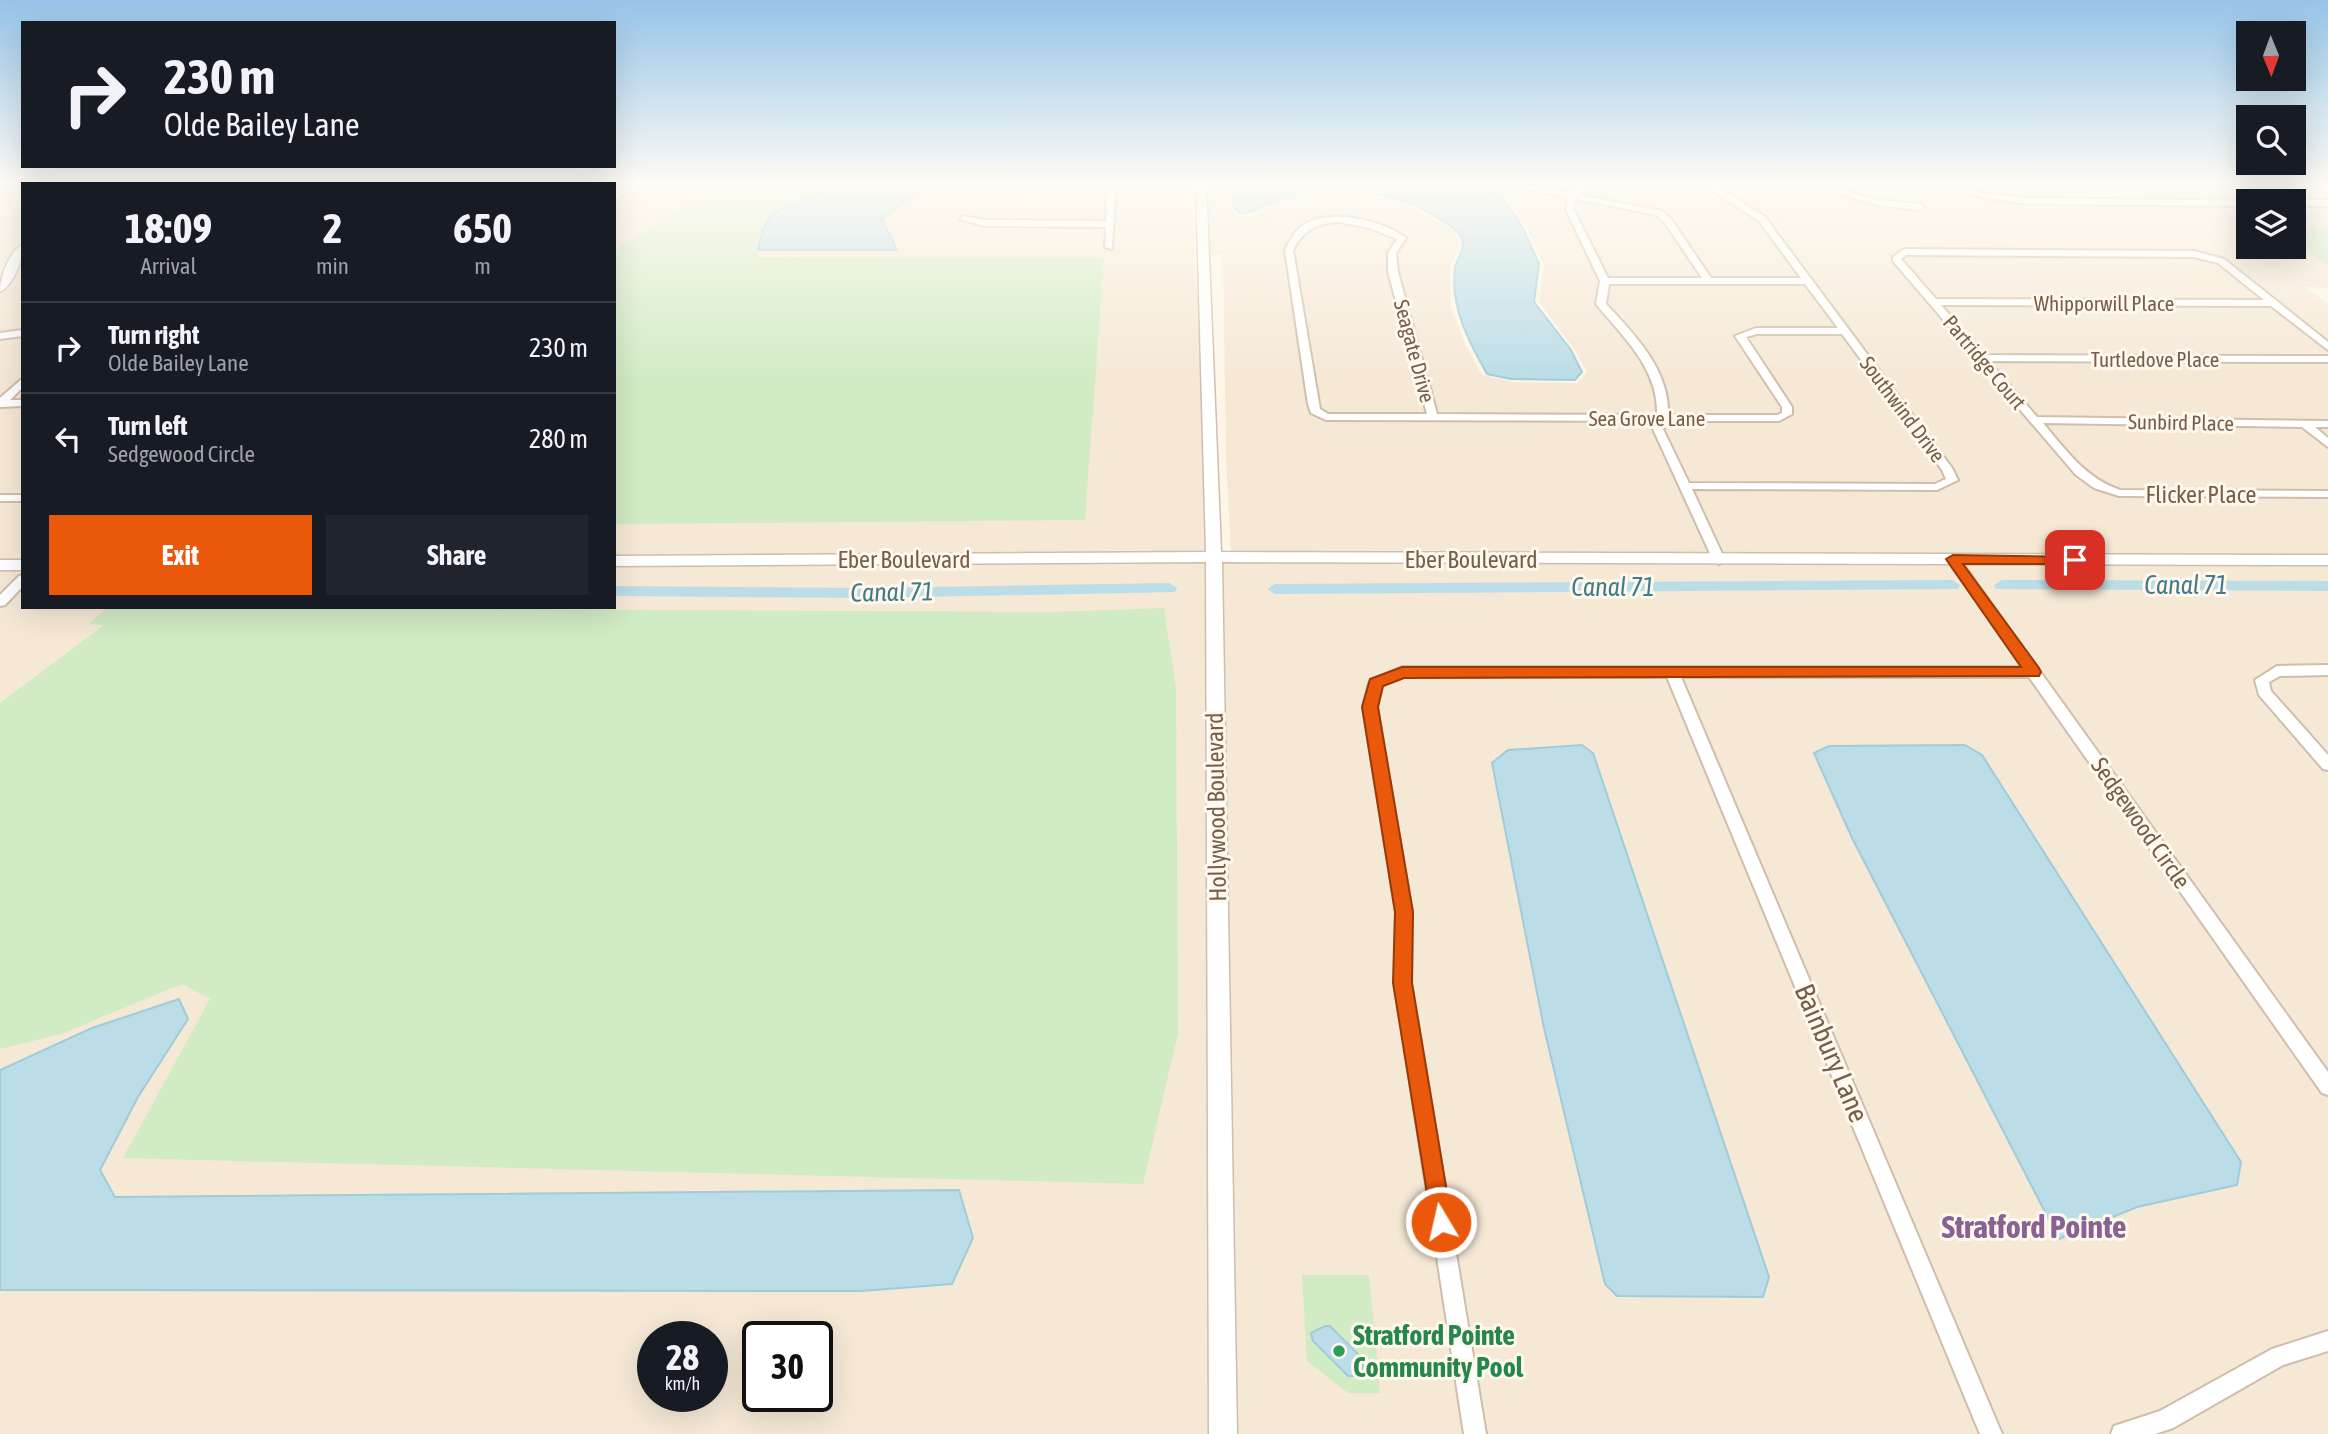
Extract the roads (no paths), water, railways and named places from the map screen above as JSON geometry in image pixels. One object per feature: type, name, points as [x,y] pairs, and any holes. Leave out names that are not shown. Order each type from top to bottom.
[{"type":"street","name":"Hollywood Boulevard","points":[[1202,248],[1214,557],[1223,1434]]},
{"type":"street","name":"Seagate Drive","points":[[1290,248],[1313,404]]},
{"type":"street","name":"Seagate Drive","points":[[1396,248],[1392,253],[1393,272],[1433,418]]},
{"type":"street","points":[[1589,248],[1605,281],[1601,304],[1636,343],[1661,390],[1664,418],[1658,429],[1719,560]]},
{"type":"street","points":[[1685,248],[1707,281]]},
{"type":"street","name":"Southwind Drive","points":[[1683,486],[1937,487],[1949,483],[1952,476],[1783,248]]},
{"type":"street","points":[[0,289],[21,251]]},
{"type":"street","name":"Partridge Court","points":[[2080,473],[1936,302],[1896,259],[1904,252],[2194,254],[2221,261],[2273,303]]},
{"type":"street","points":[[1605,281],[1807,281]]},
{"type":"street","name":"Whipporwill Place","points":[[1936,302],[2273,303]]},
{"type":"street","points":[[2273,303],[2328,347]]},
{"type":"street","name":"Sea Grove Lane","points":[[1313,404],[1318,413],[1331,418],[1772,418],[1784,416],[1788,411],[1787,407],[1740,336],[1756,331],[1845,331]]},
{"type":"street","points":[[0,336],[21,334]]},
{"type":"street","name":"Turtledove Place","points":[[1982,358],[2328,359]]},
{"type":"street","points":[[0,403],[21,383]]},
{"type":"street","points":[[0,403],[21,403]]},
{"type":"street","name":"Sunbird Place","points":[[2034,420],[2328,424]]},
{"type":"street","points":[[2305,424],[2328,444]]},
{"type":"street","name":"Flicker Place","points":[[2080,473],[2098,486],[2119,493],[2328,494]]},
{"type":"street","points":[[0,498],[21,498]]},
{"type":"street","name":"Eber Boulevard","points":[[616,561],[1214,557],[2328,560]]},
{"type":"street","name":"Sedgewood Circle","points":[[1953,559],[2328,1087]]},
{"type":"street","points":[[0,565],[21,565]]},
{"type":"street","points":[[0,602],[21,581]]},
{"type":"street","points":[[2328,670],[2277,671],[2262,680],[2264,692],[2328,765]]},
{"type":"street","points":[[1475,1434],[1403,983],[1404,912],[1370,707],[1376,683],[1402,672],[2033,672]]},
{"type":"street","name":"Bainbury Lane","points":[[1672,672],[1991,1434]]},
{"type":"street","points":[[2122,1434],[2165,1420],[2280,1356],[2328,1342]]},
{"type":"water","points":[[896,248],[897,250],[758,250]]},
{"type":"water","points":[[1463,248],[1532,248],[1539,264],[1534,302],[1571,350],[1582,372],[1575,380],[1511,379],[1487,374],[1462,324],[1458,310],[1454,283],[1457,262]]},
{"type":"water","points":[[1582,745],[1593,753],[1769,1277],[1763,1297],[1617,1296],[1605,1284],[1544,1028],[1492,763],[1508,750]]},
{"type":"water","points":[[1965,745],[1982,755],[2241,1162],[2237,1185],[2137,1207],[2059,1239],[1852,838],[1814,753],[1829,746]]},
{"type":"water","points":[[179,999],[188,1019],[138,1097],[100,1170],[115,1197],[959,1190],[973,1238],[952,1284],[861,1291],[0,1290],[0,1070],[92,1028]]},
{"type":"water","name":"Stratford Pointe Community Pool","points":[[1330,1326],[1364,1360],[1362,1371],[1357,1376],[1348,1376],[1313,1341],[1311,1333]]},
{"type":"waterway","name":"Canal 71","points":[[1275,589],[1952,585]]},
{"type":"waterway","name":"Canal 71","points":[[2002,585],[2328,586]]},
{"type":"waterway","name":"Canal 71","points":[[616,591],[871,593],[1169,588]]},
{"type":"place","name":"Stratford Pointe Community Pool","points":[[1339,1351]]},
{"type":"district","name":"Stratford Pointe","points":[[2034,1226]]}]
